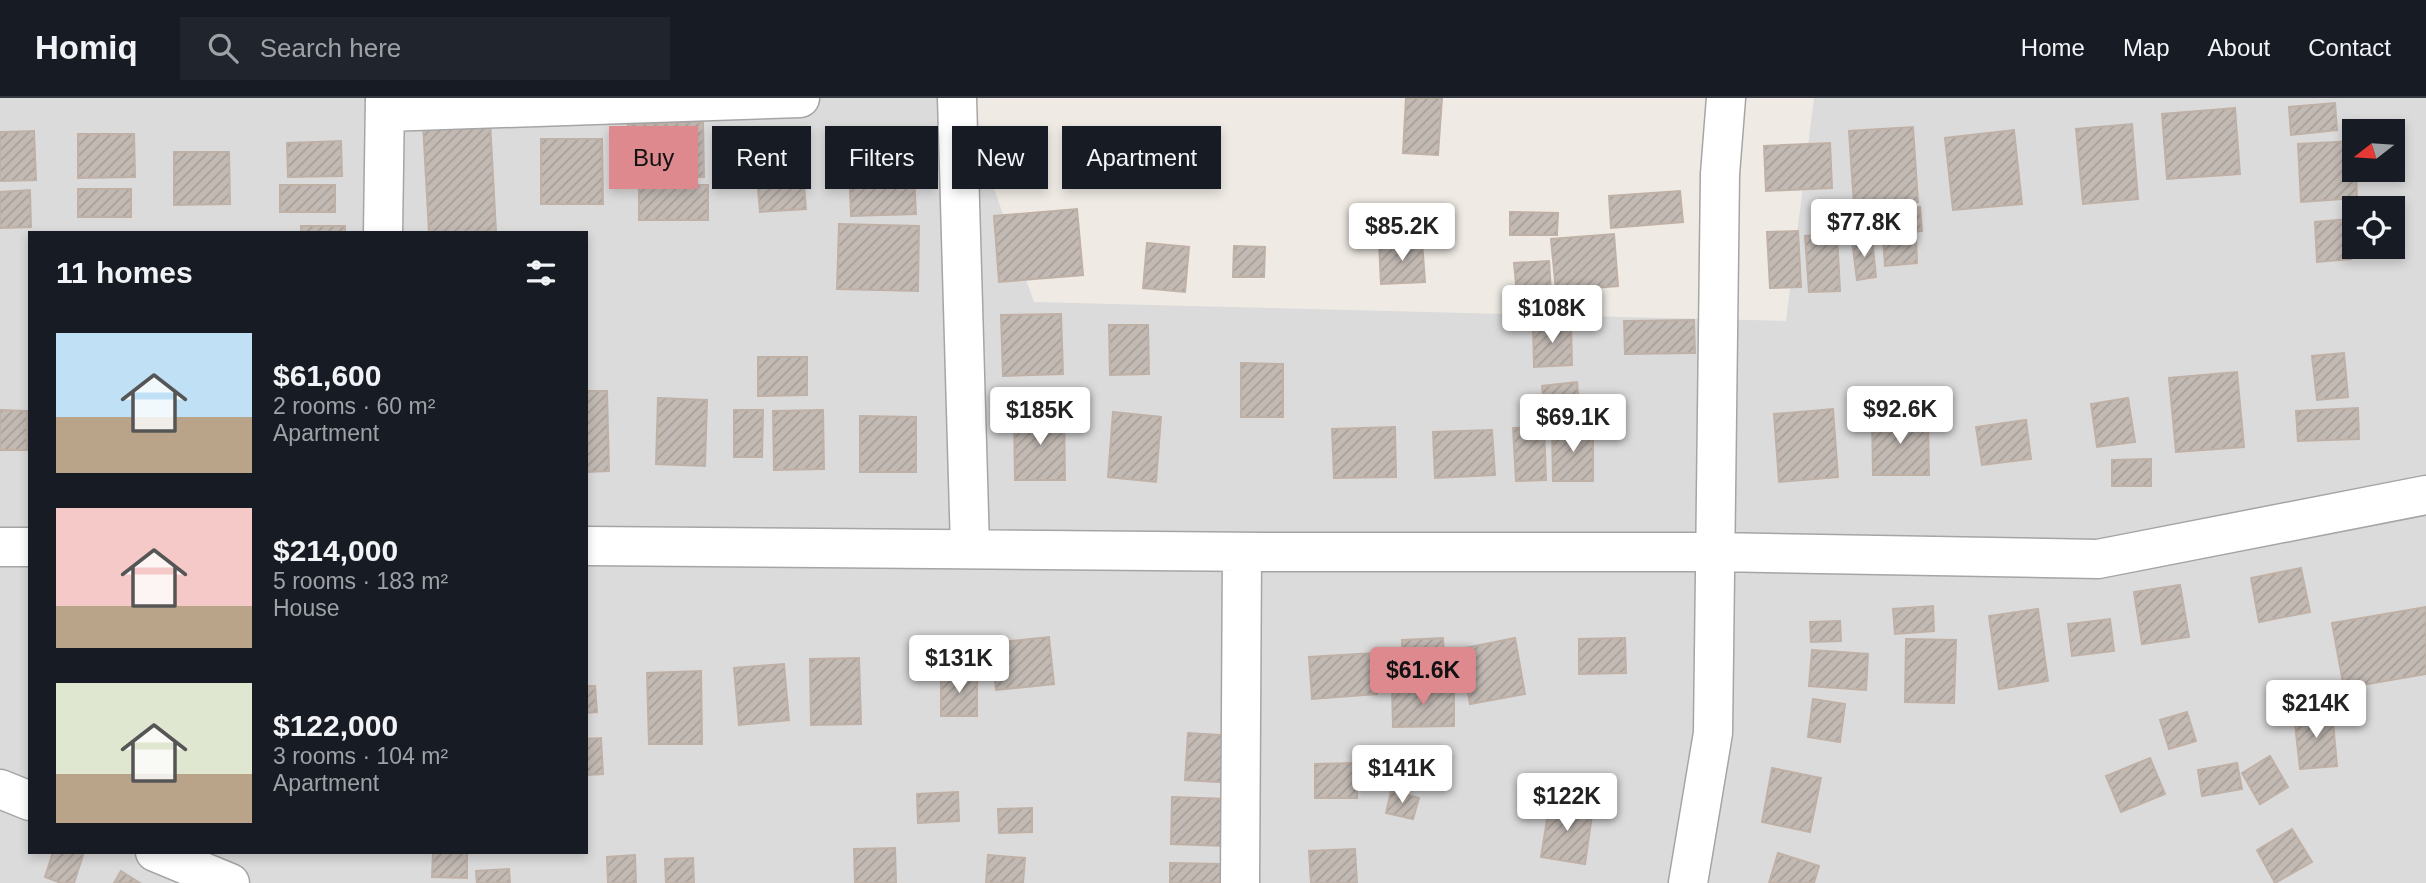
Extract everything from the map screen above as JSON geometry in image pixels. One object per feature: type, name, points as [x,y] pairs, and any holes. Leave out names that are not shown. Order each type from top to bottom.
[{"type":"street","points":[[383,231],[386,105],[800,98]]},
{"type":"street","points":[[957,98],[970,548]]},
{"type":"street","points":[[1688,883],[1713,733],[1720,174],[1726,98]]},
{"type":"street","points":[[588,546],[1242,552],[1715,552],[2098,559],[2426,495]]},
{"type":"street","points":[[0,547],[28,547]]},
{"type":"street","points":[[1240,883],[1242,552]]},
{"type":"street","points":[[0,789],[28,800]]},
{"type":"street","points":[[160,854],[230,883]]},
{"type":"shaded area","points":[[0,98],[962,98],[972,126],[952,126],[952,189],[994,189],[1034,302],[1786,321],[1814,98],[2426,98],[2426,883],[0,883]]},
{"type":"building","points":[[1406,98],[1442,98],[1438,155],[1403,153]]},
{"type":"building","points":[[2335,103],[2337,130],[2291,135],[2289,107]]},
{"type":"building","points":[[2235,108],[2240,174],[2167,179],[2162,114]]},
{"type":"building","points":[[490,121],[496,231],[429,231],[423,124]]},
{"type":"building","points":[[703,122],[704,177],[698,177],[698,126],[628,124]]},
{"type":"building","points":[[2132,124],[2138,199],[2083,204],[2076,129]]},
{"type":"building","points":[[1913,127],[1918,202],[1854,206],[1849,131]]},
{"type":"building","points":[[2014,130],[2022,204],[1953,210],[1945,138]]},
{"type":"building","points":[[34,131],[36,180],[0,181],[0,132]]},
{"type":"building","points":[[78,134],[134,134],[135,177],[78,178]]},
{"type":"building","points":[[541,139],[602,139],[603,204],[541,204]]},
{"type":"building","points":[[341,141],[342,176],[288,177],[287,143]]},
{"type":"building","points":[[2342,142],[2342,182],[2356,182],[2357,196],[2301,202],[2298,144]]},
{"type":"building","points":[[1830,143],[1832,188],[1766,191],[1764,146]]},
{"type":"building","points":[[174,152],[229,152],[230,204],[174,205]]},
{"type":"building","points":[[280,185],[335,185],[335,212],[280,212]]},
{"type":"building","points":[[698,185],[708,185],[708,220],[639,220],[639,189],[698,189]]},
{"type":"building","points":[[78,189],[131,189],[131,217],[78,217]]},
{"type":"building","points":[[758,189],[804,189],[806,209],[760,212]]},
{"type":"building","points":[[850,189],[915,189],[916,214],[851,216]]},
{"type":"building","points":[[30,190],[31,227],[0,228],[0,192]]},
{"type":"building","points":[[1680,191],[1683,222],[1611,228],[1609,196]]},
{"type":"building","points":[[1920,207],[1922,231],[1870,235],[1868,212]]},
{"type":"building","points":[[1077,209],[1083,275],[999,282],[994,216]]},
{"type":"building","points":[[1510,212],[1558,213],[1557,235],[1510,235]]},
{"type":"building","points":[[2342,220],[2342,259],[2351,259],[2317,262],[2315,222]]},
{"type":"building","points":[[839,224],[919,226],[918,291],[837,289]]},
{"type":"building","points":[[301,226],[345,226],[345,231],[301,231]]},
{"type":"building","points":[[1798,231],[1801,287],[1770,288],[1767,232]]},
{"type":"building","points":[[1614,234],[1618,286],[1556,291],[1551,239]]},
{"type":"building","points":[[1837,234],[1840,291],[1809,292],[1805,236]]},
{"type":"building","points":[[1916,236],[1917,263],[1885,266],[1883,238]]},
{"type":"building","points":[[1872,239],[1876,277],[1857,280],[1852,241]]},
{"type":"building","points":[[1422,241],[1425,282],[1381,284],[1379,243]]},
{"type":"building","points":[[1147,243],[1189,247],[1185,292],[1143,288]]},
{"type":"building","points":[[1234,246],[1265,247],[1264,277],[1233,277]]},
{"type":"building","points":[[1549,261],[1551,292],[1517,294],[1514,263]]},
{"type":"building","points":[[1061,314],[1063,374],[1003,376],[1001,315]]},
{"type":"building","points":[[1694,320],[1695,353],[1625,354],[1624,321]]},
{"type":"building","points":[[1571,324],[1572,365],[1534,367],[1533,325]]},
{"type":"building","points":[[1109,325],[1148,325],[1149,374],[1110,375]]},
{"type":"building","points":[[2344,353],[2348,397],[2317,400],[2312,356]]},
{"type":"building","points":[[758,357],[807,357],[807,395],[758,396]]},
{"type":"building","points":[[1241,363],[1283,364],[1283,417],[1241,417]]},
{"type":"building","points":[[2237,372],[2244,447],[2176,452],[2169,378]]},
{"type":"building","points":[[1577,382],[1580,418],[1545,420],[1542,386]]},
{"type":"building","points":[[588,391],[607,391],[609,471],[588,472]]},
{"type":"building","points":[[658,398],[707,400],[705,466],[656,464]]},
{"type":"building","points":[[2128,398],[2135,442],[2097,447],[2091,404]]},
{"type":"building","points":[[2358,408],[2359,439],[2298,441],[2296,411]]},
{"type":"building","points":[[1833,409],[1838,477],[1779,482],[1774,414]]},
{"type":"building","points":[[0,410],[27,411],[27,450],[0,450]]},
{"type":"building","points":[[734,410],[763,410],[762,457],[734,457]]},
{"type":"building","points":[[823,410],[824,469],[774,470],[773,411]]},
{"type":"building","points":[[1113,412],[1161,417],[1156,482],[1108,477]]},
{"type":"building","points":[[1014,414],[1064,414],[1065,480],[1015,480]]},
{"type":"building","points":[[860,416],[916,417],[916,472],[860,472]]},
{"type":"building","points":[[1872,417],[1928,417],[1929,475],[1873,475]]},
{"type":"building","points":[[2026,420],[2031,459],[1982,465],[1976,427]]},
{"type":"building","points":[[1395,427],[1396,477],[1334,478],[1332,429]]},
{"type":"building","points":[[1544,427],[1546,480],[1516,481],[1513,428]]},
{"type":"building","points":[[1552,427],[1593,427],[1593,481],[1553,481]]},
{"type":"building","points":[[1492,430],[1495,475],[1435,478],[1433,432]]},
{"type":"building","points":[[2151,459],[2151,486],[2112,486],[2112,460]]},
{"type":"building","points":[[2301,568],[2310,612],[2259,622],[2251,578]]},
{"type":"building","points":[[2180,585],[2189,637],[2142,644],[2134,592]]},
{"type":"building","points":[[1933,606],[1934,631],[1895,634],[1893,609]]},
{"type":"building","points":[[2426,607],[2426,674],[2344,688],[2332,623]]},
{"type":"building","points":[[2038,609],[2048,681],[1999,689],[1989,616]]},
{"type":"building","points":[[2110,619],[2114,651],[2072,656],[2068,624]]},
{"type":"building","points":[[1840,621],[1841,641],[1811,642],[1810,622]]},
{"type":"building","points":[[1049,637],[1054,684],[996,690],[991,643]]},
{"type":"building","points":[[1443,638],[1445,675],[1403,677],[1402,640]]},
{"type":"building","points":[[1515,638],[1525,694],[1470,704],[1460,649]]},
{"type":"building","points":[[1625,638],[1626,673],[1579,674],[1579,639]]},
{"type":"building","points":[[1906,639],[1956,640],[1954,703],[1905,702]]},
{"type":"building","points":[[1812,650],[1868,654],[1866,690],[1809,686]]},
{"type":"building","points":[[1374,653],[1377,694],[1312,699],[1309,657]]},
{"type":"building","points":[[859,658],[861,724],[811,725],[810,659]]},
{"type":"building","points":[[784,664],[789,720],[739,725],[734,668]]},
{"type":"building","points":[[701,671],[702,744],[649,744],[647,673]]},
{"type":"building","points":[[941,674],[977,674],[977,716],[941,716]]},
{"type":"building","points":[[588,686],[595,686],[597,712],[588,713]]},
{"type":"building","points":[[1454,686],[1454,726],[1393,727],[1392,688]]},
{"type":"building","points":[[1813,699],[1845,704],[1840,742],[1808,737]]},
{"type":"building","points":[[2332,711],[2337,766],[2300,769],[2294,715]]},
{"type":"building","points":[[2187,712],[2196,741],[2169,749],[2160,720]]},
{"type":"building","points":[[1188,733],[1235,736],[1233,783],[1185,780]]},
{"type":"building","points":[[601,738],[603,774],[588,775],[588,739]]},
{"type":"building","points":[[2270,756],[2288,787],[2260,804],[2242,773]]},
{"type":"building","points":[[2150,758],[2165,794],[2121,812],[2106,776]]},
{"type":"building","points":[[1356,763],[1357,798],[1315,798],[1315,764]]},
{"type":"building","points":[[2237,763],[2242,789],[2202,796],[2198,770]]},
{"type":"building","points":[[1772,768],[1821,778],[1810,832],[1762,822]]},
{"type":"building","points":[[1391,791],[1419,798],[1413,819],[1386,813]]},
{"type":"building","points":[[958,792],[959,821],[918,823],[917,794]]},
{"type":"building","points":[[1172,797],[1228,799],[1227,846],[1171,844]]},
{"type":"building","points":[[1550,801],[1593,808],[1585,864],[1541,857]]},
{"type":"building","points":[[1032,808],[1032,832],[999,833],[998,809]]},
{"type":"building","points":[[2292,829],[2312,862],[2275,883],[2257,850]]},
{"type":"building","points":[[895,848],[896,883],[855,883],[854,849]]},
{"type":"building","points":[[1355,849],[1357,883],[1311,883],[1309,851]]},
{"type":"building","points":[[1778,853],[1819,866],[1814,883],[1769,883]]},
{"type":"building","points":[[52,854],[83,854],[74,883],[61,883],[45,877]]},
{"type":"building","points":[[433,854],[467,854],[467,878],[432,877]]},
{"type":"building","points":[[635,855],[636,883],[608,883],[607,857]]},
{"type":"building","points":[[988,855],[1025,858],[1023,883],[986,883]]},
{"type":"building","points":[[693,858],[694,883],[666,883],[665,859]]},
{"type":"building","points":[[1170,863],[1222,864],[1222,883],[1170,883]]},
{"type":"building","points":[[509,869],[510,883],[477,883],[476,871]]},
{"type":"building","points":[[121,871],[140,883],[114,883]]}]
